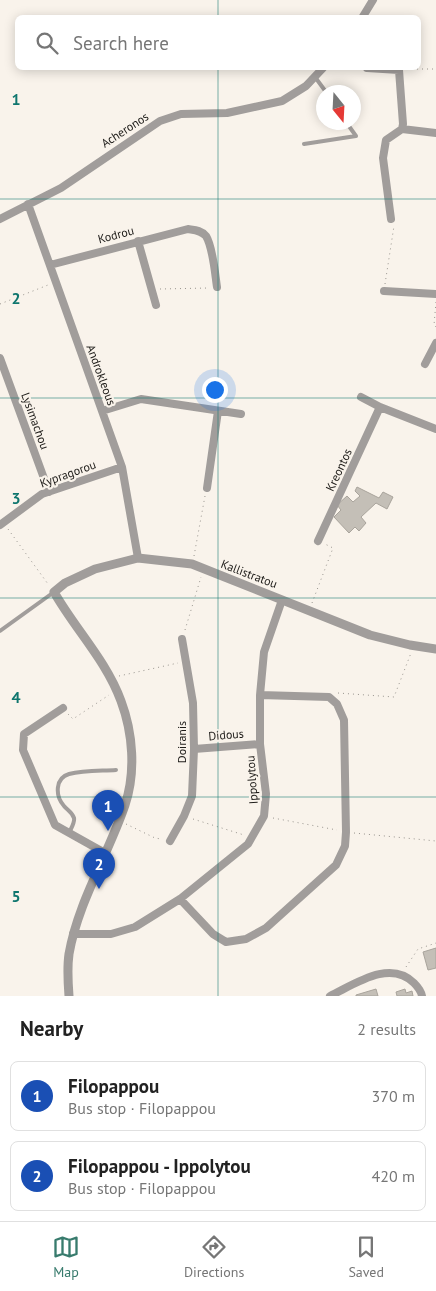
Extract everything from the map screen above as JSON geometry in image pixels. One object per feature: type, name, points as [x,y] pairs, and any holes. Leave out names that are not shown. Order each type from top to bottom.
[{"type":"street","points":[[364,15],[373,0]]},
{"type":"street","name":"Acheronos","points":[[0,219],[61,188],[160,121],[181,114],[227,113],[282,101],[306,86],[321,70]]},
{"type":"street","points":[[391,219],[383,158],[386,140],[402,129],[404,124],[399,70]]},
{"type":"street","points":[[402,129],[436,133]]},
{"type":"street","name":"Androkleous","points":[[28,204],[122,467],[138,558]]},
{"type":"street","name":"Kodrou","points":[[50,265],[188,229],[198,230],[205,235],[210,244],[217,287]]},
{"type":"street","points":[[138,241],[156,305]]},
{"type":"street","points":[[384,291],[436,294]]},
{"type":"street","points":[[425,364],[436,343]]},
{"type":"street","name":"Lysimachou","points":[[0,358],[49,492]]},
{"type":"street","points":[[361,397],[380,407],[436,429]]},
{"type":"street","points":[[102,411],[141,399],[241,414]]},
{"type":"street","name":"Kreontos","points":[[318,541],[380,407]]},
{"type":"street","points":[[207,488],[218,411]]},
{"type":"street","name":"Kypragorou","points":[[2,524],[42,494],[122,467]]},
{"type":"street","name":"Kallistratou","points":[[54,592],[65,582],[95,569],[138,558],[192,564],[370,635],[413,646],[436,649]]},
{"type":"street","points":[[54,592],[110,678],[121,700],[131,736],[132,768],[126,804],[73,934],[69,956],[69,996]]},
{"type":"street","name":"Ippolytou","points":[[73,934],[110,934],[135,927],[180,898],[248,844],[252,838],[264,816],[266,794],[260,744],[260,695],[264,652],[282,600]]},
{"type":"street","name":"Doiranis","points":[[170,841],[184,816],[192,796],[193,703],[182,639]]},
{"type":"street","points":[[180,898],[213,934],[226,942],[246,939],[266,928],[336,865],[345,846],[344,720],[337,704],[329,696],[260,695]]},
{"type":"street","points":[[63,708],[24,734],[23,750],[55,825],[68,834],[105,852]]},
{"type":"street","name":"Didous","points":[[194,749],[260,744]]},
{"type":"street","points":[[330,996],[372,976],[388,972],[402,974],[417,986],[422,996]]},
{"type":"lane","points":[[315,77],[321,85]]},
{"type":"lane","points":[[304,144],[356,136],[352,130]]},
{"type":"lane","points":[[0,631],[54,592]]},
{"type":"lane","points":[[68,834],[73,826],[74,819],[63,806],[60,799],[57,785],[62,778],[77,773],[116,770]]},
{"type":"path","points":[[421,69],[436,69]]},
{"type":"path","points":[[384,291],[395,225],[391,219]]},
{"type":"path","points":[[0,304],[56,282]]},
{"type":"path","points":[[152,289],[217,287]]},
{"type":"path","points":[[436,301],[434,325],[436,327]]},
{"type":"path","points":[[192,564],[207,488]]},
{"type":"path","points":[[2,524],[54,592]]},
{"type":"path","points":[[309,611],[333,548],[318,541]]},
{"type":"path","points":[[182,639],[203,569]]},
{"type":"path","points":[[332,700],[338,693],[394,697],[413,646]]},
{"type":"path","points":[[110,678],[186,661]]},
{"type":"path","points":[[63,708],[73,719],[116,690]]},
{"type":"path","points":[[184,816],[252,838]]},
{"type":"path","points":[[119,820],[155,838],[170,841]]},
{"type":"path","points":[[402,974],[418,949],[436,943]]},
{"type":"building","points":[[357,487],[379,498],[383,492],[393,497],[387,509],[376,503],[361,517],[366,523],[359,531],[355,527],[349,533],[334,517],[341,510],[337,505],[347,496],[353,502],[360,496],[355,491]]},
{"type":"building","points":[[436,948],[436,968],[428,970],[423,952]]},
{"type":"building","points":[[376,989],[378,996],[356,996],[356,995]]},
{"type":"building","points":[[405,989],[406,993],[412,991],[413,996],[397,996],[396,992]]},
{"type":"place","name":"Filopappou","points":[[108,831]]},
{"type":"place","name":"Filopappou - Ippolytou","points":[[99,889]]}]
